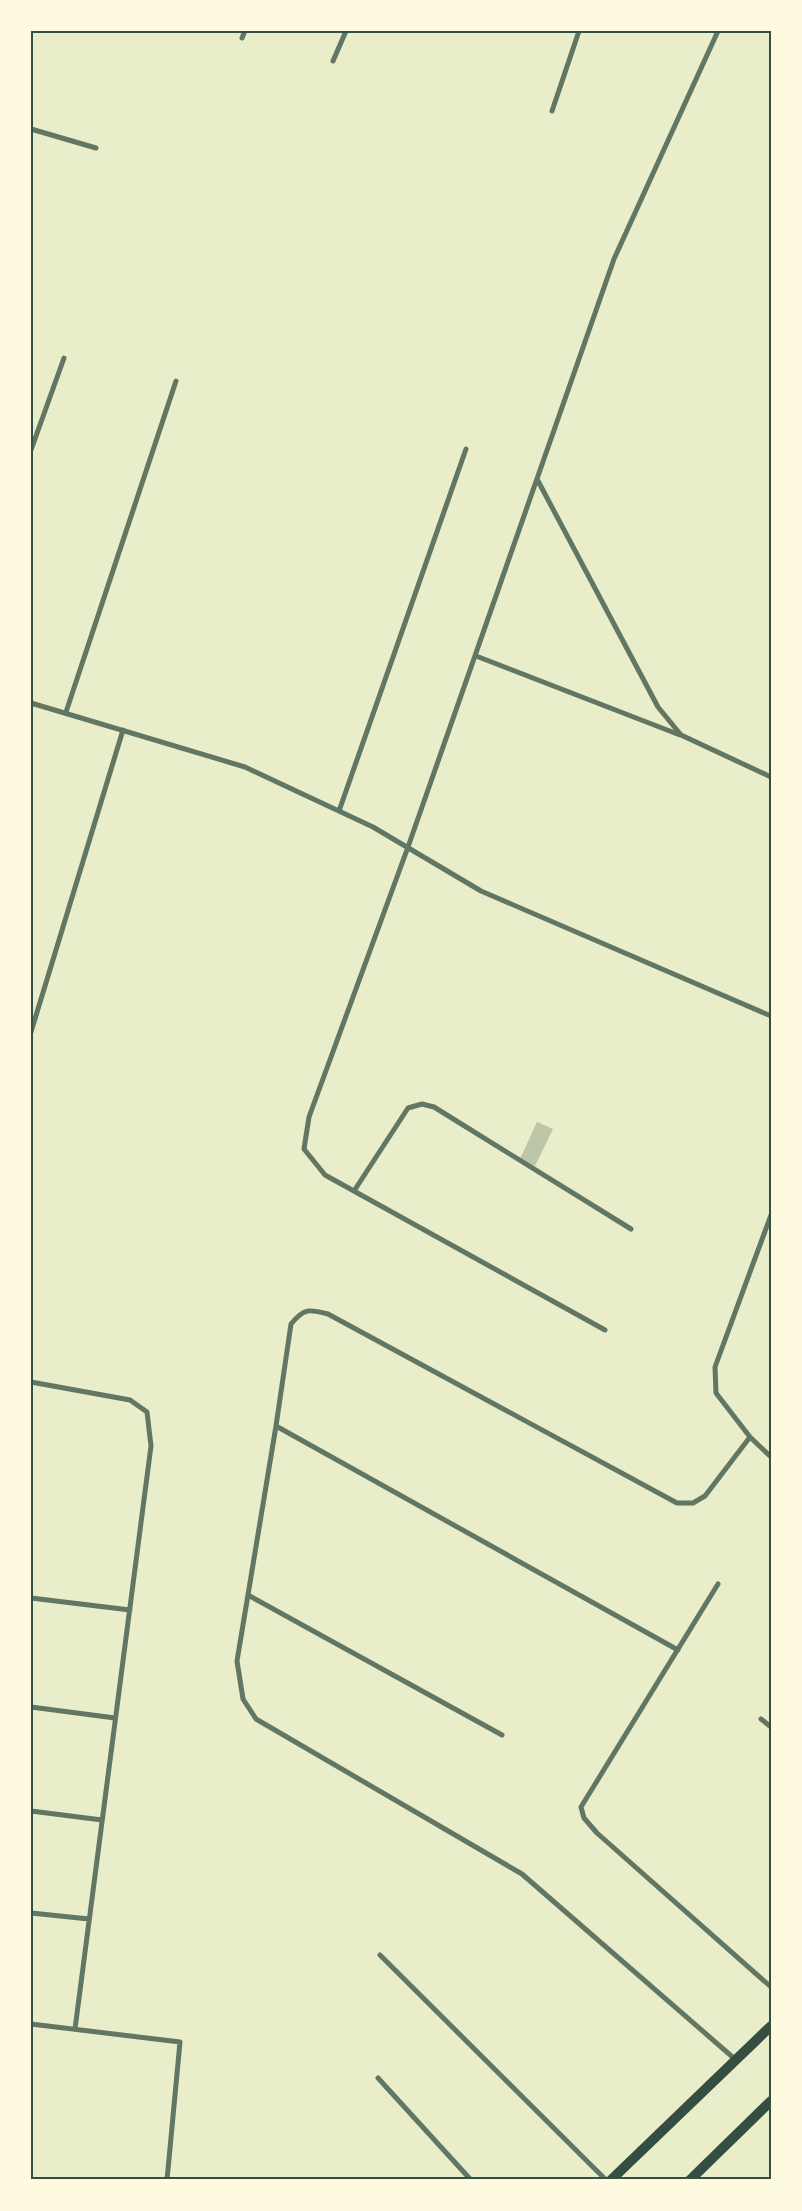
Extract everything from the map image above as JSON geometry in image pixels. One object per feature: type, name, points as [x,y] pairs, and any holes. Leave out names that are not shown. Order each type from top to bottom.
[{"type":"main road","points":[[611,2180],[771,2026]]},
{"type":"main road","points":[[690,2180],[771,2101]]},
{"type":"street","points":[[242,38],[246,31]]},
{"type":"street","points":[[332,61],[346,31]]},
{"type":"street","points":[[552,110],[579,31]]},
{"type":"street","points":[[605,1330],[325,1175],[304,1149],[308,1125],[476,656],[614,259],[718,31]]},
{"type":"street","points":[[31,129],[96,148]]},
{"type":"street","points":[[31,450],[64,358]]},
{"type":"street","points":[[66,712],[176,380]]},
{"type":"street","points":[[339,811],[466,449]]},
{"type":"street","points":[[537,479],[658,707],[680,735]]},
{"type":"street","points":[[476,656],[680,735],[771,777]]},
{"type":"street","points":[[31,703],[245,767],[373,827],[481,892],[771,1016]]},
{"type":"street","points":[[31,1032],[123,730]]},
{"type":"street","points":[[354,1191],[408,1108],[422,1104],[434,1107],[630,1230]]},
{"type":"street","points":[[771,1215],[715,1367],[716,1394],[750,1437],[771,1457]]},
{"type":"street","points":[[736,2060],[522,1874],[256,1719],[243,1699],[237,1661],[291,1324],[299,1314],[310,1310],[328,1314],[678,1503],[693,1503],[705,1496],[750,1437]]},
{"type":"street","points":[[31,1382],[130,1400],[147,1412],[151,1446],[75,2030]]},
{"type":"street","points":[[276,1426],[678,1650]]},
{"type":"street","points":[[718,1584],[581,1807],[584,1818],[597,1833],[771,1987]]},
{"type":"street","points":[[248,1595],[502,1735]]},
{"type":"street","points":[[31,1598],[130,1610]]},
{"type":"street","points":[[31,1707],[115,1718]]},
{"type":"street","points":[[762,1720],[771,1727]]},
{"type":"street","points":[[31,1811],[102,1820]]},
{"type":"street","points":[[31,1913],[89,1919]]},
{"type":"street","points":[[380,1955],[606,2180]]},
{"type":"street","points":[[31,2024],[180,2042],[167,2180]]},
{"type":"street","points":[[378,2078],[471,2180]]},
{"type":"building","points":[[537,1122],[553,1129],[535,1166],[520,1159]]}]
